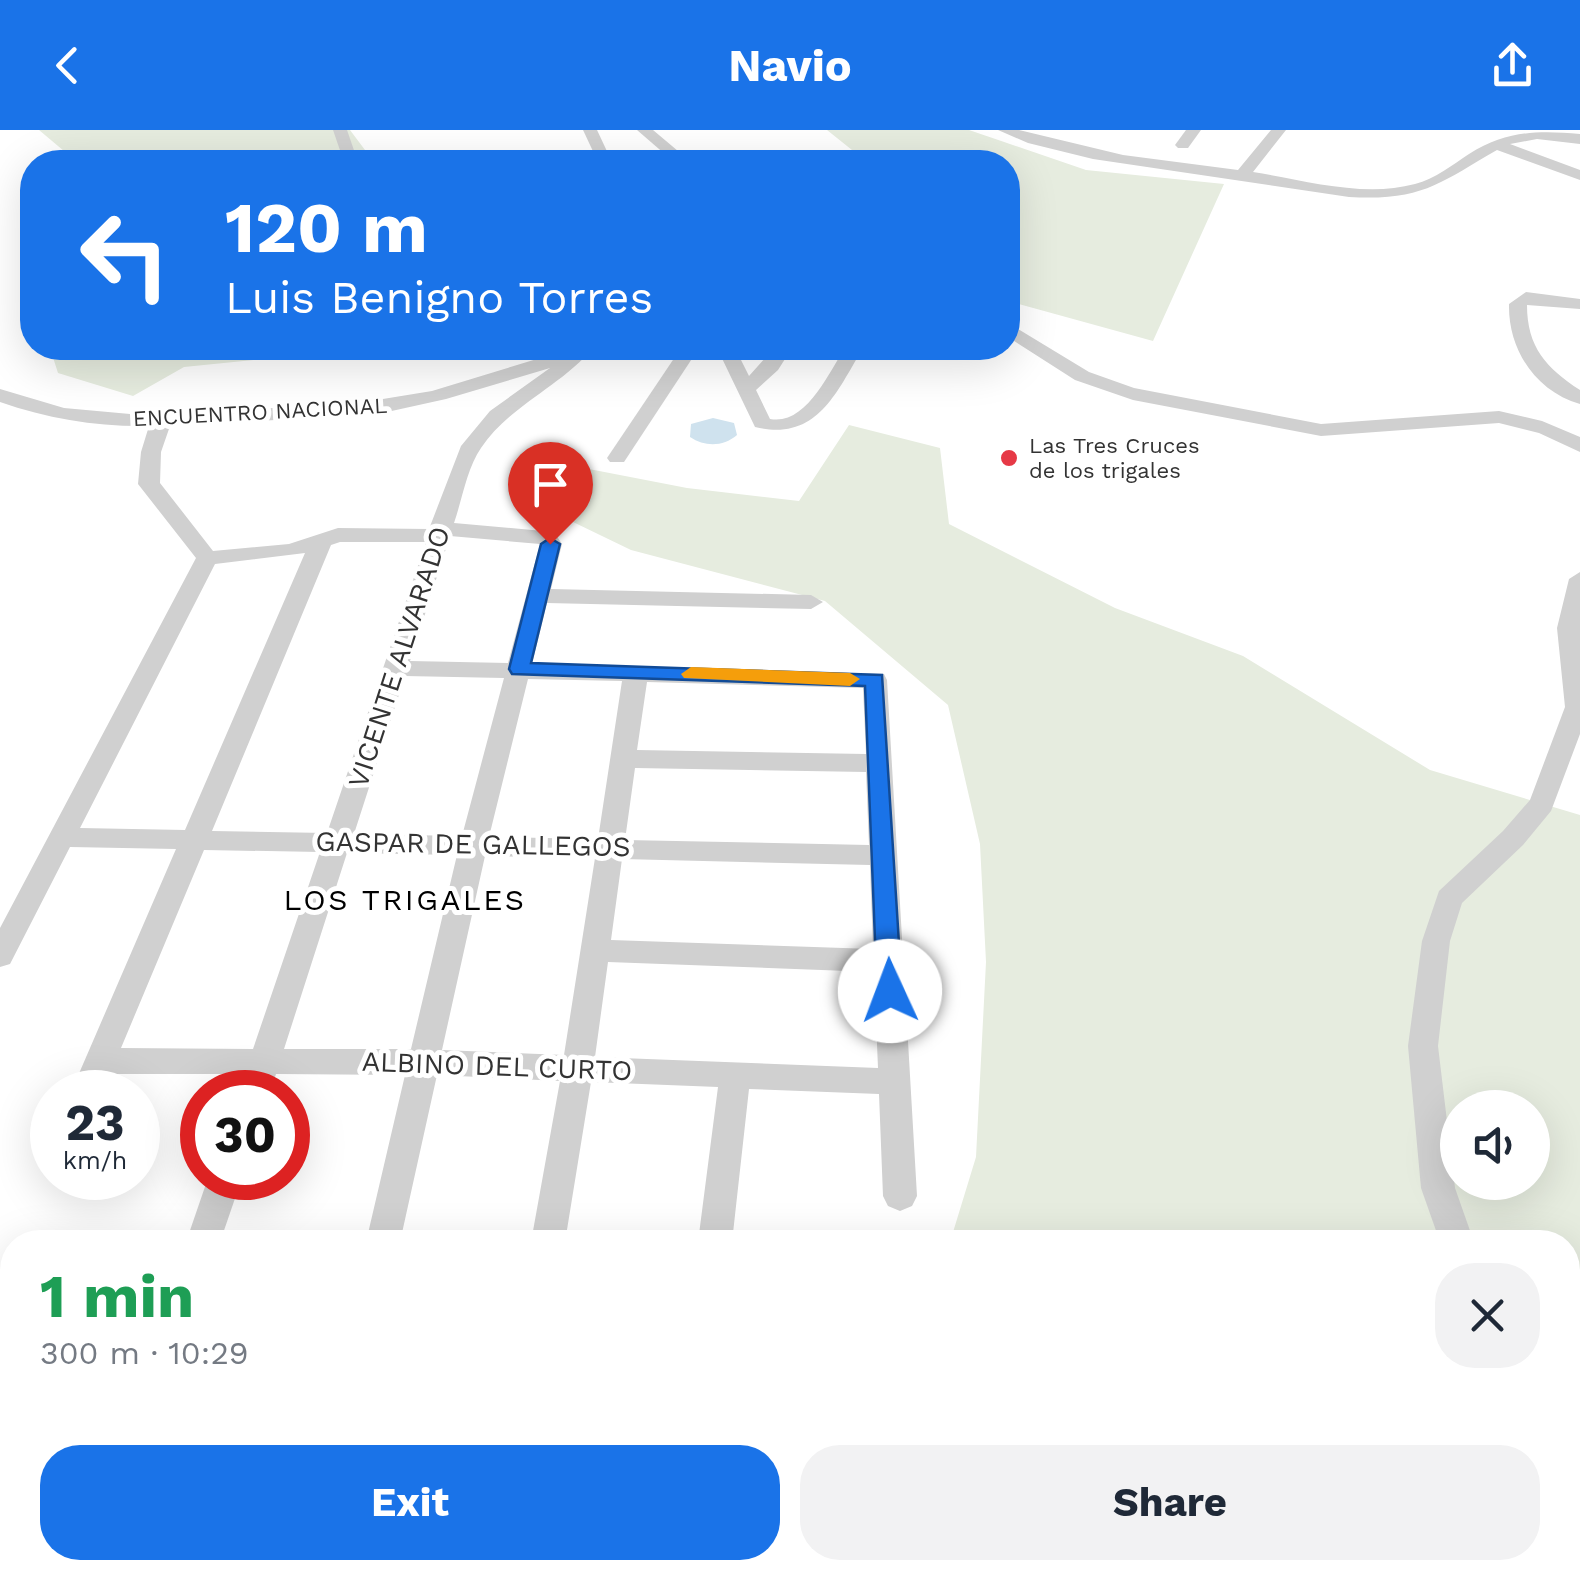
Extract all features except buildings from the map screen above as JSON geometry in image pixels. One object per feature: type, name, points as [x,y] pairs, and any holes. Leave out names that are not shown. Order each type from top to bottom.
[{"type":"street","points":[[644,130],[668,150]]},
{"type":"street","points":[[1005,130],[1082,153],[1397,193],[1430,187],[1525,132],[1580,138]]},
{"type":"street","points":[[1183,145],[1194,130]]},
{"type":"street","points":[[1242,176],[1279,130]]},
{"type":"street","points":[[1497,145],[1580,175]]},
{"type":"street","points":[[1580,304],[1526,298],[1518,304],[1517,312],[1525,352],[1536,369],[1580,398]]},
{"type":"street","points":[[1020,338],[1062,368],[1102,387],[1133,394],[1321,430],[1360,430],[1486,416],[1506,418],[1533,423],[1580,446]]},
{"type":"street","name":"ENCUENTRO NACIONAL","points":[[0,395],[36,410],[80,419],[161,420],[394,406],[550,360]]},
{"type":"street","name":"VICENTE ALVARADO","points":[[262,1070],[468,450],[497,415],[534,392],[570,360]]},
{"type":"street","points":[[617,458],[682,360]]},
{"type":"street","points":[[733,360],[762,423],[780,427],[818,403],[846,360]]},
{"type":"street","points":[[738,360],[754,369],[771,366]]},
{"type":"street","points":[[746,389],[775,360]]},
{"type":"street","points":[[161,420],[151,452],[149,484],[207,558]]},
{"type":"street","points":[[207,558],[292,550],[338,535],[439,532],[546,537],[550,544],[473,847],[386,1230]]},
{"type":"street","points":[[96,1070],[322,539]]},
{"type":"street","points":[[0,956],[207,558]]},
{"type":"street","points":[[1453,1230],[1438,1188],[1423,1046],[1436,941],[1449,898],[1542,804],[1577,706],[1569,628],[1580,579]]},
{"type":"street","points":[[537,596],[811,602]]},
{"type":"street","points":[[397,668],[875,680],[900,1196]]},
{"type":"street","points":[[550,1230],[636,672]]},
{"type":"street","points":[[624,759],[878,763]]},
{"type":"street","name":"GASPAR DE GALLEGOS","points":[[61,836],[886,855]]},
{"type":"street","points":[[594,950],[888,960]]},
{"type":"street","name":"ALBINO DEL CURTO","points":[[100,1060],[423,1062],[894,1082]]},
{"type":"street","points":[[716,1230],[736,1074]]},
{"type":"street","points":[[208,1230],[218,1200]]},
{"type":"shaded area","points":[[39,130],[350,130],[365,150],[63,150]]},
{"type":"shaded area","points":[[827,130],[969,130],[1086,170],[1224,184],[1153,341],[1020,304],[1020,150],[852,150]]},
{"type":"shaded area","points":[[54,360],[254,360],[184,367],[133,396],[58,373]]},
{"type":"shaded area","points":[[849,425],[940,448],[949,524],[1115,608],[1243,656],[1430,770],[1580,815],[1580,1230],[954,1230],[976,1157],[986,962],[980,844],[948,705],[825,601],[631,550],[513,493],[532,458],[687,488],[799,501]]},
{"type":"water","points":[[713,418],[734,423],[737,435],[714,444],[690,437],[691,424]]},
{"type":"slow traffic","points":[[691,674],[850,679]]},
{"type":"place","name":"Las Tres Cruces de los trigales","points":[[1009,458]]},
{"type":"district","name":"LOS TRIGALES","points":[[405,899]]},
{"type":"route","points":[[550,544],[519,669],[875,680],[890,991]]}]
